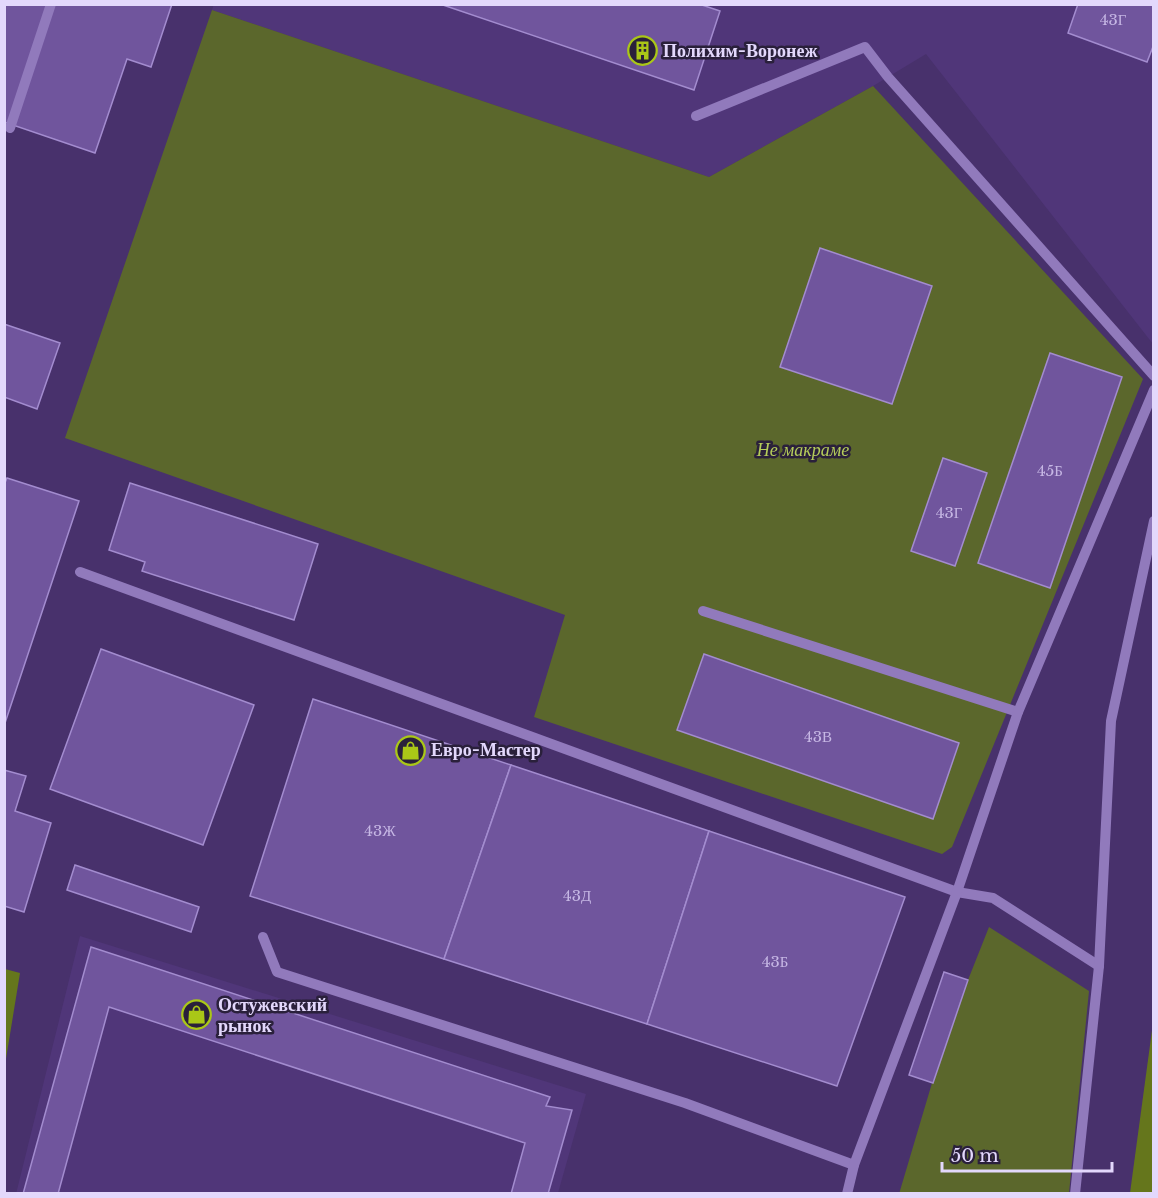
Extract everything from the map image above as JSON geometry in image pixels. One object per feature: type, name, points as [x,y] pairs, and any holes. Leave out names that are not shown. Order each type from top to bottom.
[{"type":"lane","points":[[10,128],[51,4]]},
{"type":"lane","points":[[696,116],[865,47],[888,77],[1154,376]]},
{"type":"lane","points":[[847,1194],[854,1165],[957,892],[1018,712],[1154,390]]},
{"type":"lane","points":[[1075,1194],[1099,966],[1112,721],[1154,521]]},
{"type":"lane","points":[[80,572],[957,892],[993,898],[1099,966]]},
{"type":"lane","points":[[703,611],[1018,712]]},
{"type":"lane","points":[[262,937],[277,972],[685,1103],[854,1165]]},
{"type":"shaded area","points":[[214,4],[1153,5],[1153,344],[926,54],[709,177],[212,10]]},
{"type":"shaded area","name":"Остужевский рынок","points":[[80,936],[586,1094],[558,1193],[16,1194]]},
{"type":"green space","name":"Не макраме","points":[[212,10],[709,177],[873,86],[1143,379],[952,847],[942,854],[534,717],[565,615],[65,438]]},
{"type":"green space","points":[[989,927],[1089,991],[1069,1193],[899,1194],[932,1083],[909,1075],[944,972],[968,980]]},
{"type":"green space","points":[[4,969],[20,973],[5,1065]]},
{"type":"green space","points":[[1153,1023],[1153,1193],[1130,1193]]},
{"type":"building","points":[[4,4],[172,4],[151,67],[127,59],[95,153],[4,122]]},
{"type":"building","name":"Полихим-Воронеж","points":[[440,4],[699,4],[720,11],[694,90]]},
{"type":"building","points":[[1078,4],[1154,4],[1154,44],[1147,62],[1068,33]]},
{"type":"building","points":[[820,248],[932,286],[892,404],[780,367]]},
{"type":"building","points":[[4,324],[60,343],[37,409],[4,397]]},
{"type":"building","points":[[1050,353],[1122,377],[1050,588],[978,563]]},
{"type":"building","points":[[943,458],[987,473],[955,566],[911,551]]},
{"type":"building","points":[[7,478],[79,501],[4,726],[4,485]]},
{"type":"building","points":[[130,483],[318,544],[294,620],[142,571],[145,562],[109,550]]},
{"type":"building","points":[[101,649],[254,705],[203,845],[50,789]]},
{"type":"building","points":[[704,654],[959,743],[933,819],[677,730]]},
{"type":"building","points":[[313,699],[511,765],[444,959],[250,896]]},
{"type":"building","points":[[511,765],[709,831],[647,1024],[444,959]]},
{"type":"building","points":[[4,770],[26,776],[15,811],[51,823],[24,912],[4,906]]},
{"type":"building","points":[[709,831],[905,897],[837,1086],[647,1024]]},
{"type":"building","points":[[75,865],[199,907],[191,932],[67,890]]},
{"type":"building","points":[[91,947],[550,1097],[546,1106],[572,1110],[548,1194],[511,1194],[525,1143],[109,1007],[58,1194],[23,1194]]},
{"type":"building","points":[[944,972],[968,980],[933,1083],[909,1075]]},
{"type":"place","name":"Полихим-Воронеж","points":[[642,51]]},
{"type":"place","name":"Евро-Мастер","points":[[410,750]]},
{"type":"place","name":"Остужевский рынок","points":[[197,1015]]}]
